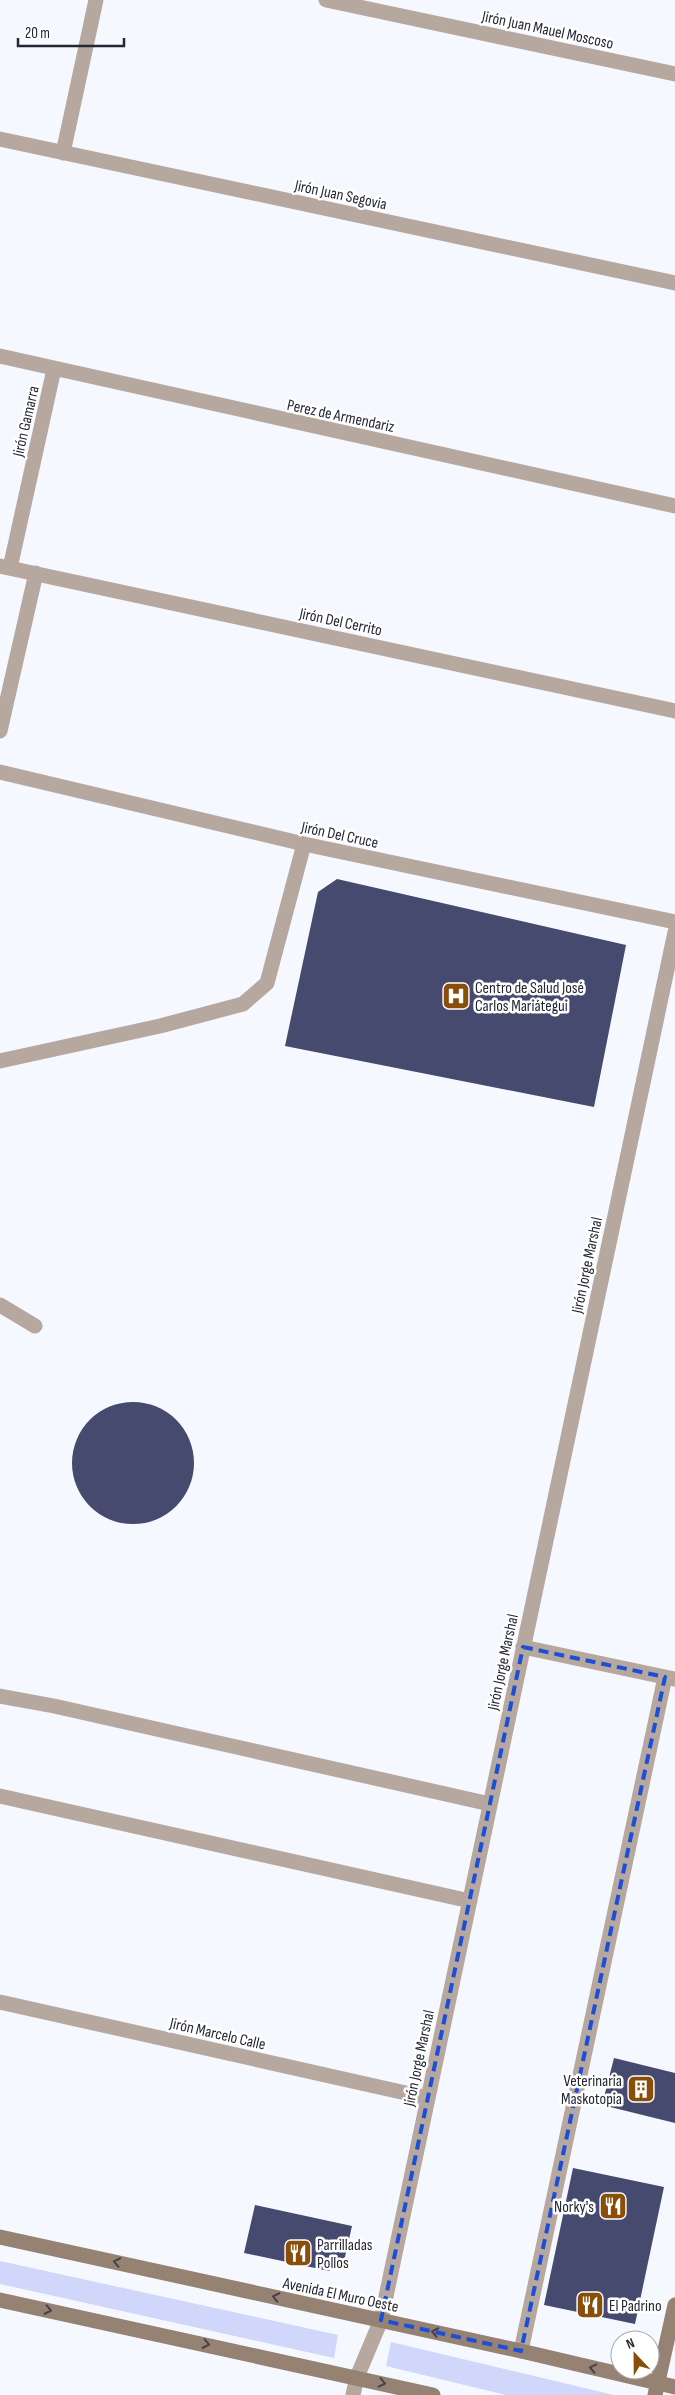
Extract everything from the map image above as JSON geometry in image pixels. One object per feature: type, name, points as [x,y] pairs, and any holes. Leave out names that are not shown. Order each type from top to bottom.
[{"type":"main road","name":"Avenida El Muro Oeste","points":[[0,2237],[521,2351],[656,2389],[675,2387]]},
{"type":"main road","points":[[0,2300],[433,2395]]},
{"type":"main road","points":[[656,2389],[675,2305]]},
{"type":"street","points":[[63,153],[96,0]]},
{"type":"street","name":"Jirón Juan Mauel Moscoso","points":[[326,0],[675,74]]},
{"type":"street","name":"Jirón Juan Segovia","points":[[0,139],[675,283]]},
{"type":"street","name":"Perez de Armendariz","points":[[0,356],[675,506]]},
{"type":"street","name":"Jirón Gamarra","points":[[5,567],[54,369]]},
{"type":"street","name":"Jirón Del Cerrito","points":[[5,567],[675,711]]},
{"type":"street","points":[[0,730],[36,573]]},
{"type":"street","name":"Jirón Del Cruce","points":[[0,772],[304,844],[675,922]]},
{"type":"street","points":[[0,1061],[160,1026],[243,1004],[268,983],[304,844]]},
{"type":"street","name":"Jirón Jorge Marshal","points":[[353,2395],[357,2377],[381,2320],[675,932]]},
{"type":"street","points":[[0,1305],[35,1326]]},
{"type":"street","points":[[521,2351],[670,1678],[523,1647]]},
{"type":"street","points":[[0,1696],[54,1706],[490,1804]]},
{"type":"street","points":[[0,1796],[470,1901]]},
{"type":"street","name":"Jirón Marcelo Calle","points":[[0,2002],[428,2098]]},
{"type":"highlighted area","points":[[523,1647],[665,1677],[521,2351],[381,2320]]},
{"type":"shaded area","points":[[0,2261],[338,2335],[334,2358],[0,2284]]},
{"type":"shaded area","points":[[391,2342],[614,2395],[506,2395],[386,2366]]},
{"type":"building","name":"Centro de Salud José Carlos Mariátegui","points":[[337,879],[626,945],[594,1107],[285,1046],[318,892]]},
{"type":"building","points":[[133,1402],[156,1406],[176,1420],[190,1440],[194,1463],[190,1486],[176,1506],[156,1520],[133,1524],[110,1520],[90,1506],[76,1486],[72,1463],[76,1440],[90,1420],[110,1406]]},
{"type":"building","name":"Veterinaria Maskotopia","points":[[614,2058],[675,2073],[675,2123],[602,2105]]},
{"type":"building","points":[[573,2168],[664,2187],[635,2324],[544,2305]]},
{"type":"building","points":[[255,2205],[352,2226],[345,2257],[329,2271],[244,2253]]},
{"type":"place","name":"Centro de Salud José Carlos Mariátegui","points":[[456,996]]},
{"type":"place","name":"Veterinaria Maskotopia","points":[[641,2089]]},
{"type":"place","name":"Norky's","points":[[613,2206]]},
{"type":"place","name":"Parrilladas Pollos","points":[[298,2253]]},
{"type":"place","name":"El Padrino","points":[[590,2305]]}]
